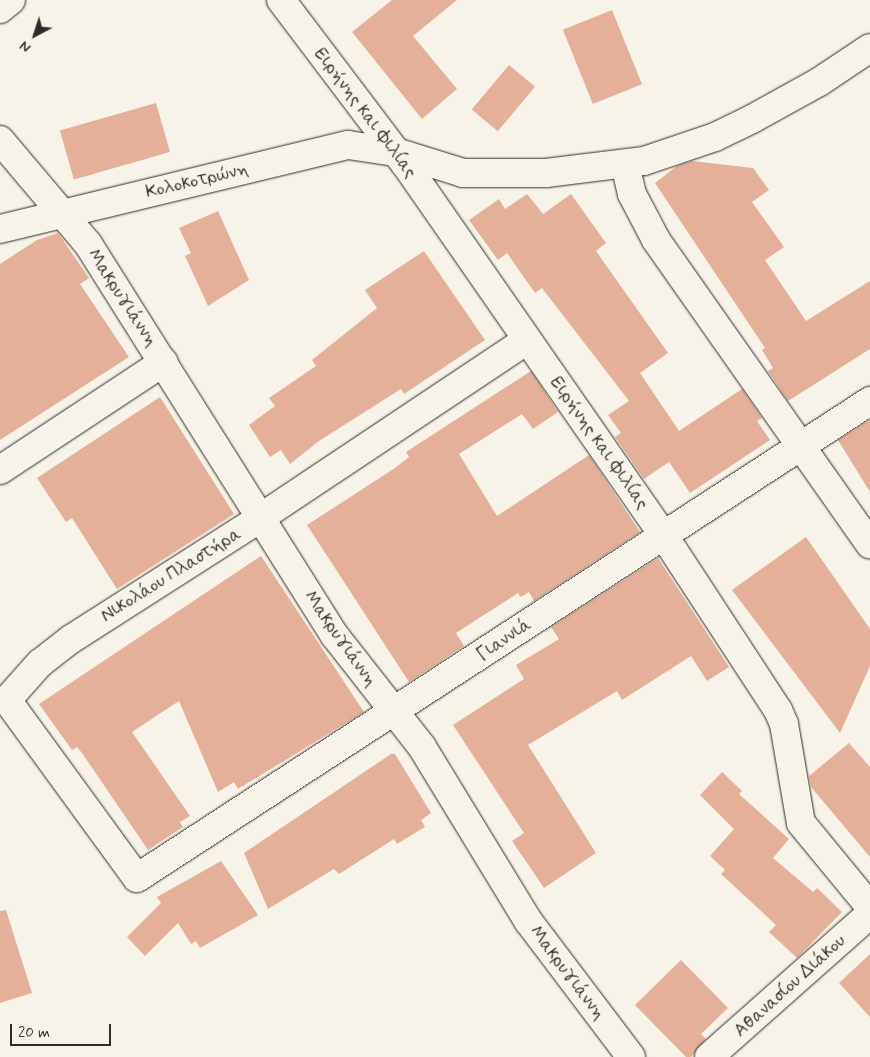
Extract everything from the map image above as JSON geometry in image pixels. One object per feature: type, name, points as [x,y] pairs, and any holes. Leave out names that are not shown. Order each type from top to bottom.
[{"type":"street","points":[[0,9],[11,0]]},
{"type":"street","name":"Ειρήνης και Φιλίας","points":[[281,0],[396,152],[662,533],[778,710],[784,724],[801,823],[870,907]]},
{"type":"street","name":"Κολοκοτρώνη","points":[[0,229],[63,211],[341,146],[367,145],[396,152],[451,172],[472,174],[546,173],[625,164],[669,154],[714,137],[820,82],[870,48]]},
{"type":"street","name":"Μακρυγιάννη","points":[[0,140],[63,211],[164,362],[259,519],[357,668],[422,747],[529,922],[631,1057]]},
{"type":"street","points":[[625,164],[632,194],[656,240],[870,544]]},
{"type":"street","name":"Νικολάου Πλαστήρα","points":[[137,878],[7,700],[40,663],[71,639],[259,519],[527,340]]},
{"type":"street","points":[[0,470],[164,362]]},
{"type":"street","name":"Γιαννιά","points":[[137,878],[394,714],[662,533],[802,446],[870,401]]},
{"type":"street","name":"Αθανασίου Διάκου","points":[[709,1057],[870,914]]},
{"type":"building","points":[[392,0],[457,0],[413,36],[457,89],[422,119],[352,32]]},
{"type":"building","points":[[612,10],[642,84],[593,104],[563,30]]},
{"type":"building","points":[[509,65],[535,87],[498,131],[472,109]]},
{"type":"building","points":[[156,103],[170,152],[74,180],[60,131]]},
{"type":"building","points":[[692,161],[753,168],[769,190],[752,202],[784,247],[765,260],[806,321],[870,281],[870,349],[788,401],[768,371],[773,368],[762,350],[765,348],[655,183],[677,166]]},
{"type":"building","points":[[527,194],[543,214],[571,194],[606,243],[596,251],[668,353],[640,373],[679,431],[742,389],[762,418],[757,421],[770,440],[690,493],[669,462],[644,479],[615,437],[621,433],[608,415],[629,401],[542,288],[535,293],[507,253],[498,260],[469,220],[499,199],[505,209]]},
{"type":"building","points":[[218,211],[249,280],[208,306],[185,256],[191,253],[179,228]]},
{"type":"building","points":[[58,233],[89,278],[80,284],[129,357],[0,440],[0,264],[37,240]]},
{"type":"building","points":[[424,251],[485,340],[404,394],[401,389],[319,441],[290,464],[281,450],[270,457],[249,425],[275,406],[269,398],[316,366],[312,360],[377,308],[365,290]]},
{"type":"building","points":[[531,371],[558,412],[533,429],[522,414],[459,454],[497,516],[589,455],[640,532],[534,601],[529,592],[521,597],[518,593],[456,633],[464,646],[409,682],[307,525],[395,468],[409,457],[406,452]]},
{"type":"building","points":[[160,397],[234,514],[117,589],[72,518],[66,522],[37,478]]},
{"type":"building","points":[[870,420],[870,492],[838,440]]},
{"type":"building","points":[[806,537],[870,629],[870,666],[840,733],[732,590]]},
{"type":"building","points":[[261,556],[364,712],[238,789],[234,782],[218,792],[179,701],[132,732],[190,816],[180,822],[183,827],[148,850],[82,753],[77,747],[72,750],[39,704]]},
{"type":"building","points":[[658,558],[729,667],[707,681],[691,656],[622,700],[617,691],[528,745],[596,853],[544,888],[512,841],[524,833],[453,725],[524,679],[516,665],[559,639],[551,627]]},
{"type":"building","points":[[849,743],[870,767],[870,857],[811,787],[809,776]]},
{"type":"building","points":[[391,754],[395,754],[431,813],[421,820],[425,827],[397,844],[394,839],[339,874],[334,869],[268,909],[244,853]]},
{"type":"building","points":[[722,772],[742,791],[739,794],[789,839],[773,858],[813,892],[817,888],[842,912],[797,958],[769,932],[776,925],[721,874],[725,870],[710,856],[734,829],[700,795]]},
{"type":"building","points":[[221,861],[258,915],[200,948],[196,941],[191,944],[178,923],[145,956],[127,937],[161,903],[157,897]]},
{"type":"building","points":[[6,910],[32,993],[0,1003],[0,911]]},
{"type":"building","points":[[870,954],[870,1017],[839,983]]},
{"type":"building","points":[[681,960],[728,1008],[701,1034],[706,1039],[691,1057],[686,1057],[635,1005]]}]
